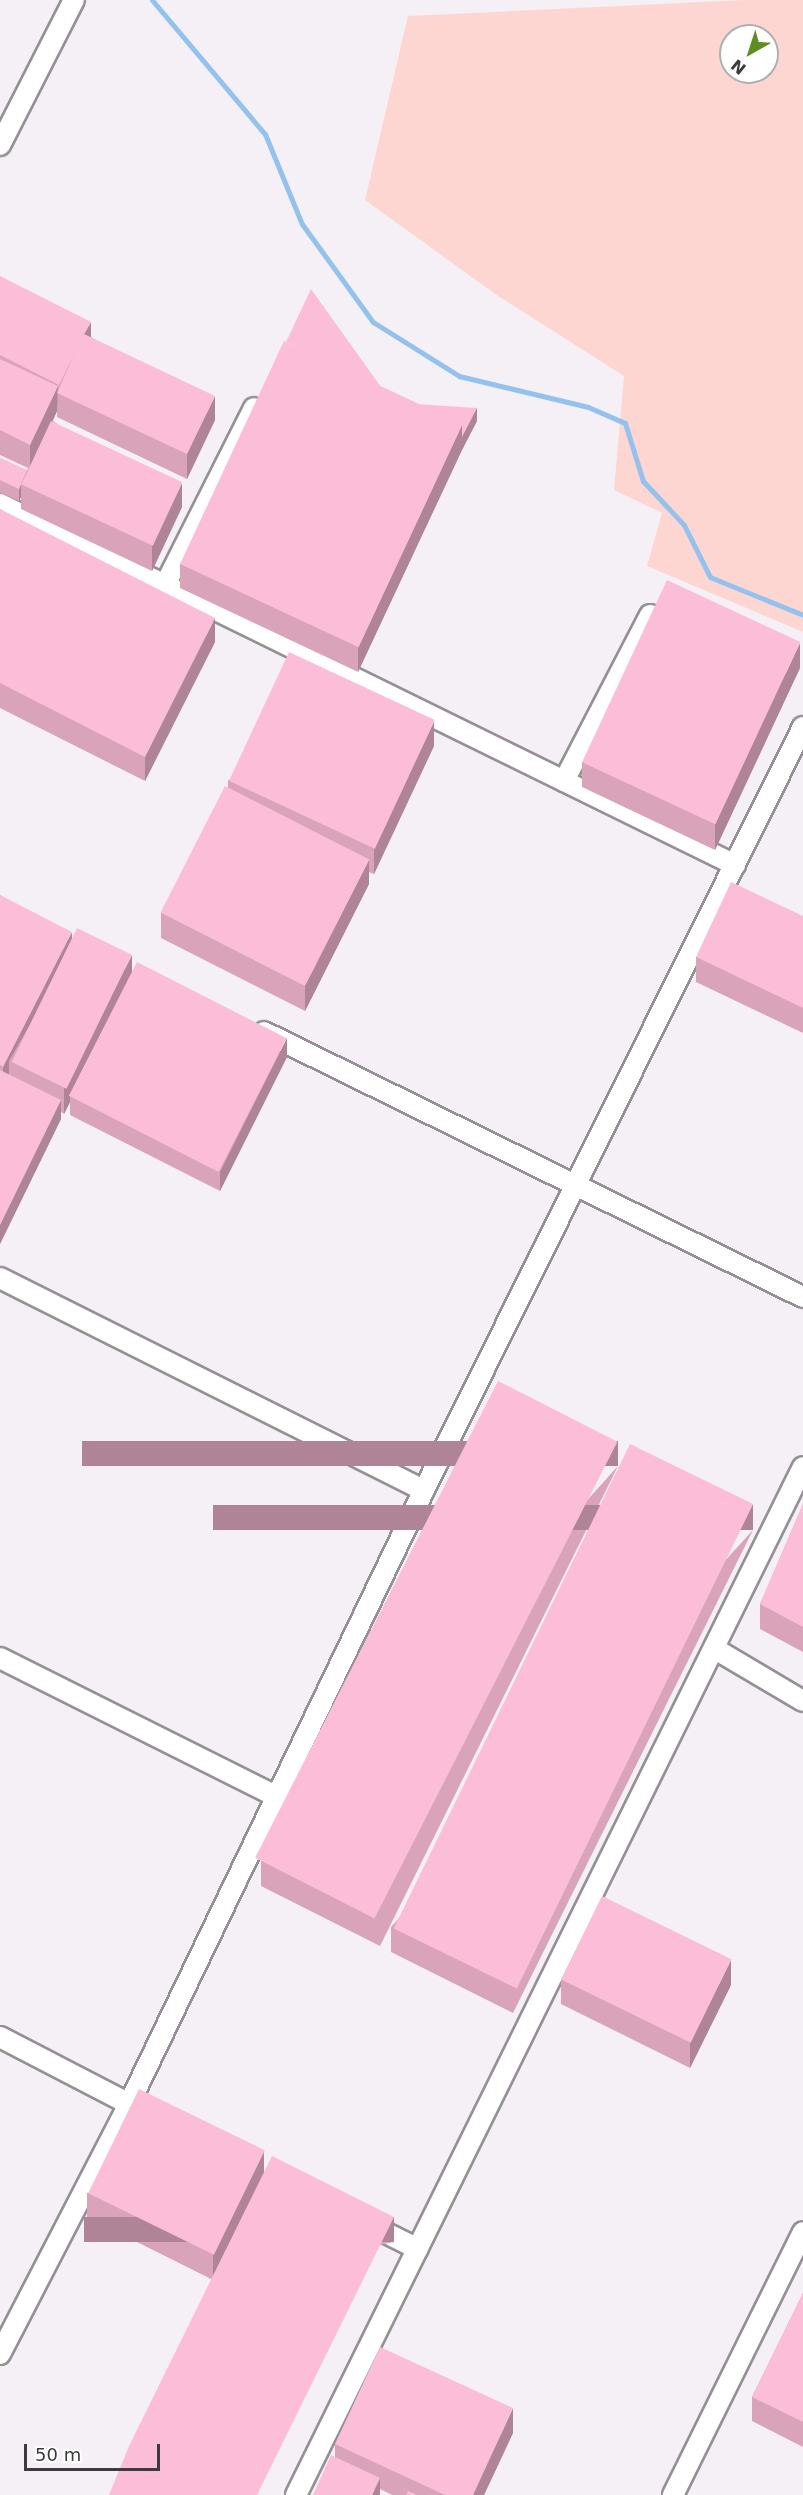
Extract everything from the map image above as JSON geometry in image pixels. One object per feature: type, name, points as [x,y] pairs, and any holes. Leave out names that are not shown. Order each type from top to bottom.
[{"type":"lane","points":[[0,145],[74,0]]},
{"type":"lane","points":[[165,585],[261,393]]},
{"type":"lane","points":[[0,504],[735,866]]},
{"type":"lane","points":[[564,781],[650,615]]},
{"type":"lane","points":[[0,2354],[129,2104],[424,1490],[578,1188],[803,727]]},
{"type":"lane","points":[[246,1024],[803,1297]]},
{"type":"lane","points":[[0,1278],[424,1490]]},
{"type":"lane","points":[[296,2495],[803,1467]]},
{"type":"lane","points":[[715,1649],[803,1701]]},
{"type":"lane","points":[[0,1658],[277,1797]]},
{"type":"lane","points":[[0,2037],[161,2120]]},
{"type":"lane","points":[[354,2217],[418,2249]]},
{"type":"lane","points":[[673,2495],[803,2232]]},
{"type":"shaded area","points":[[744,0],[803,0],[803,632],[647,566],[662,513],[614,490],[624,376],[498,296],[365,200],[408,16]]},
{"type":"building","points":[[0,276],[91,322],[84,334],[215,396],[187,454],[57,393],[74,355],[59,385],[0,355]]},
{"type":"building","points":[[311,289],[381,387],[286,342]]},
{"type":"building","points":[[284,341],[463,424],[359,647],[180,564]]},
{"type":"building","points":[[0,359],[58,386],[30,445],[0,430]]},
{"type":"building","points":[[416,404],[477,408],[462,437],[462,425]]},
{"type":"building","points":[[51,421],[182,482],[153,546],[21,484]]},
{"type":"building","points":[[0,458],[27,470],[19,489],[0,480]]},
{"type":"building","points":[[0,509],[215,618],[145,757],[0,683]]},
{"type":"building","points":[[667,580],[800,642],[715,824],[582,762]]},
{"type":"building","points":[[289,652],[435,720],[375,849],[229,781]]},
{"type":"building","points":[[225,786],[369,860],[305,986],[161,913]]},
{"type":"building","points":[[731,882],[803,916],[803,1008],[696,957]]},
{"type":"building","points":[[0,895],[72,932],[3,1067],[0,1065]]},
{"type":"building","points":[[77,928],[132,955],[67,1089],[12,1062]]},
{"type":"building","points":[[137,962],[287,1038],[219,1172],[69,1096]]},
{"type":"building","points":[[0,1070],[61,1100],[0,1225]]},
{"type":"building","points":[[498,1381],[617,1442],[375,1919],[255,1858]]},
{"type":"building","points":[[630,1444],[753,1504],[517,1989],[394,1928]]},
{"type":"building","points":[[803,1504],[803,1627],[760,1604]]},
{"type":"building","points":[[602,1896],[731,1959],[691,2043],[561,1980]]},
{"type":"building","points":[[139,2089],[265,2150],[214,2255],[88,2193]]},
{"type":"building","points":[[272,2156],[394,2217],[257,2495],[109,2495],[129,2446]]},
{"type":"building","points":[[803,2293],[803,2422],[752,2397]]},
{"type":"building","points":[[380,2347],[513,2408],[473,2495],[445,2495],[335,2444]]},
{"type":"building","points":[[331,2455],[380,2478],[372,2495],[313,2495]]},
{"type":"waterway","points":[[152,0],[265,134],[302,224],[373,322],[459,376],[588,407],[625,423],[643,481],[684,525],[710,577],[803,615]]}]
